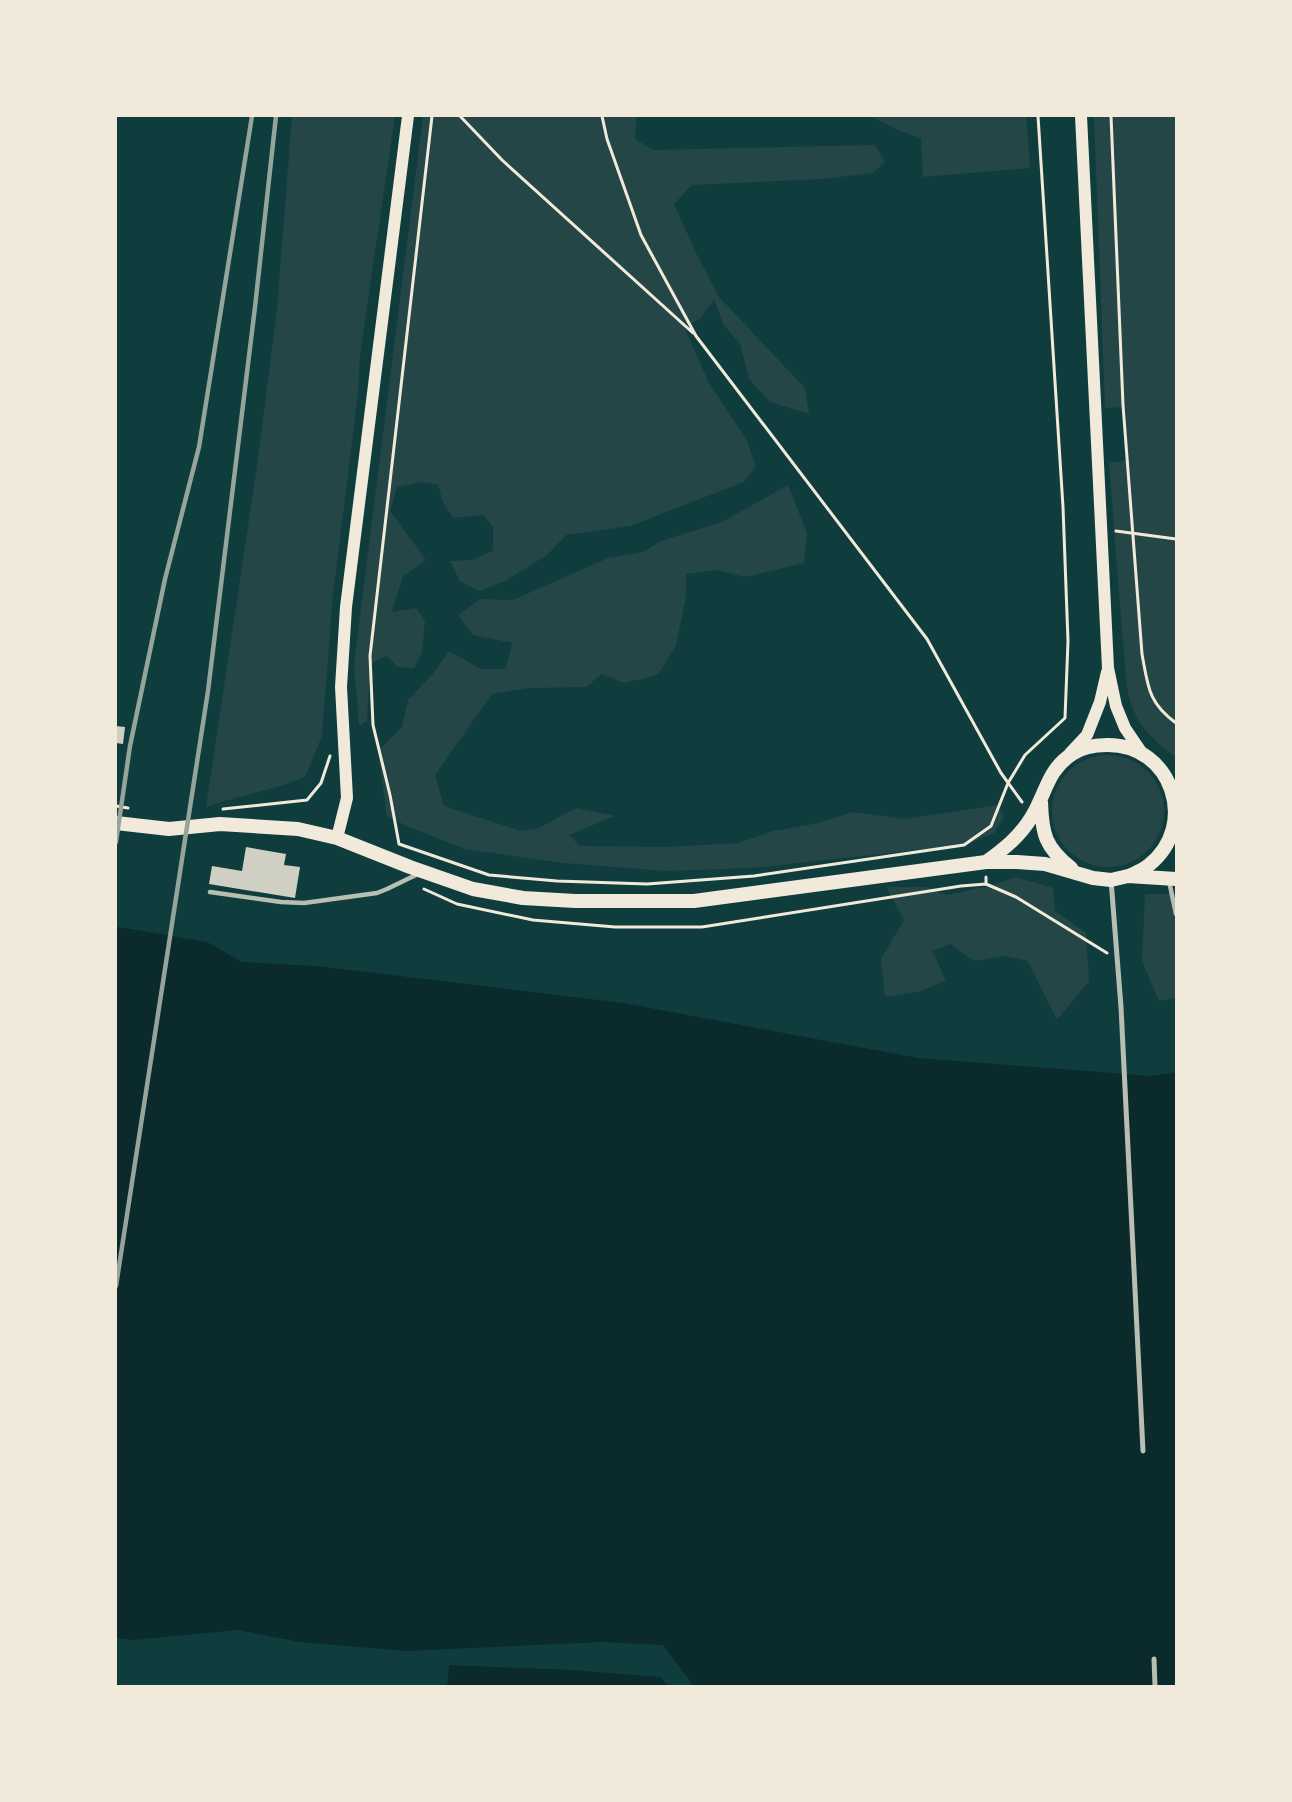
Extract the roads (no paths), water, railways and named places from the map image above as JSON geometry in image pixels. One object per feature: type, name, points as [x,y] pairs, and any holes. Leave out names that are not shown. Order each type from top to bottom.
[{"type":"main road","points":[[337,838],[347,798],[341,687],[346,606],[408,116]]},
{"type":"main road","points":[[1081,116],[1108,668],[1116,706],[1125,728],[1142,753],[1159,768],[1171,787],[1176,809],[1174,835],[1163,851],[1148,867],[1128,876]]},
{"type":"main road","points":[[986,862],[1014,840],[1032,816],[1041,800],[1046,783],[1055,769],[1087,735],[1100,702],[1108,668]]},
{"type":"main road","points":[[1055,769],[1073,753],[1096,745],[1120,745],[1142,753]]},
{"type":"main road","points":[[1041,800],[1042,828],[1054,854],[1077,872]]},
{"type":"main road","points":[[116,823],[168,829],[220,824],[298,829],[337,838],[473,889],[523,898],[575,902],[694,901],[986,862],[1045,864],[1093,878],[1111,879],[1128,876],[1172,879]]},
{"type":"street","points":[[1111,879],[1121,1007],[1143,1451]]},
{"type":"street","points":[[1154,1659],[1155,1686]]},
{"type":"lane","points":[[210,892],[304,903],[377,893],[422,871]]},
{"type":"lane","points":[[1172,879],[1176,914]]},
{"type":"railway","points":[[116,842],[130,746],[165,579],[199,447],[252,116]]},
{"type":"railway","points":[[116,1286],[208,691],[276,116]]}]
